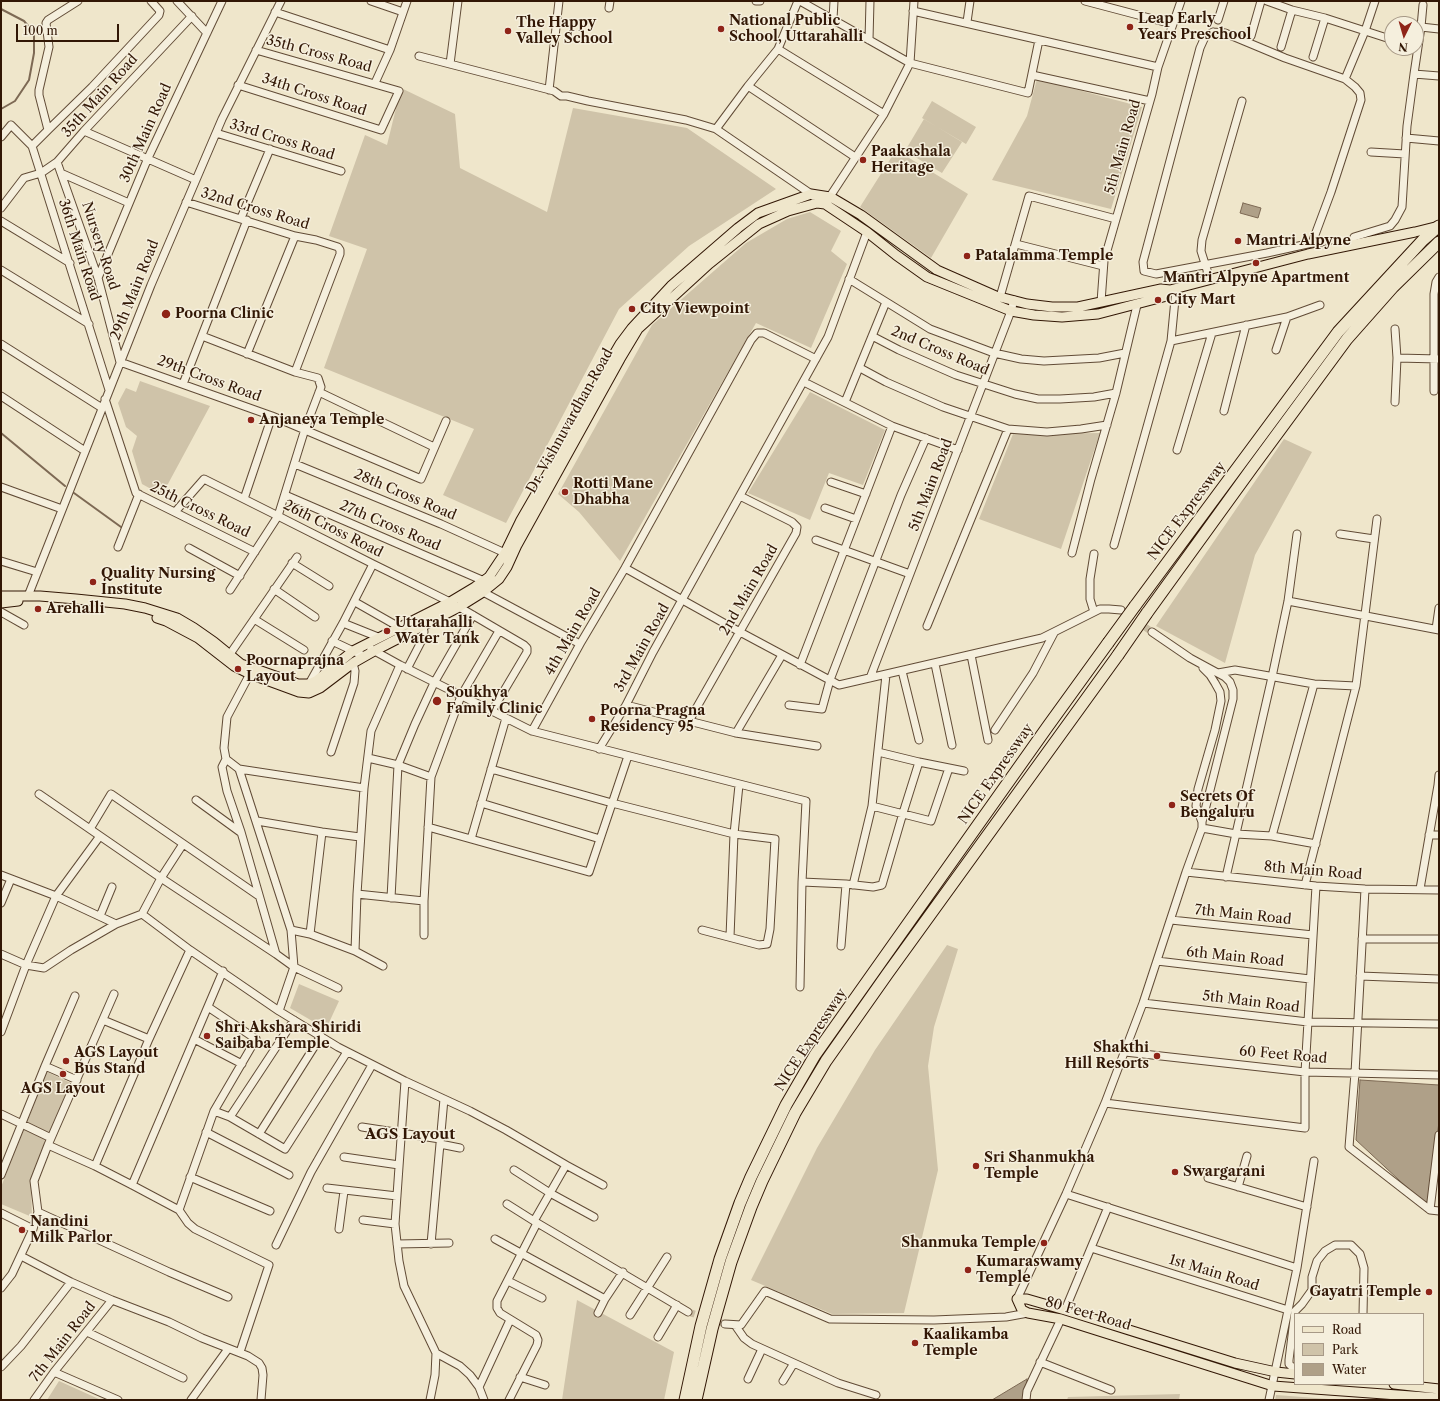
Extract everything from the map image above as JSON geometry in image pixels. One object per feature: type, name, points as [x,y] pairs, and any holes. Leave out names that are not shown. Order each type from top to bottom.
[{"type":"highway","name":"NICE Expressway","points":[[685,1400],[711,1288],[751,1177],[786,1105],[815,1055],[1108,643],[1338,332],[1423,240],[1439,226]]},
{"type":"highway","name":"NICE Expressway","points":[[696,1400],[722,1291],[751,1207],[795,1113],[826,1061],[1147,613],[1347,339],[1393,287],[1439,242]]},
{"type":"main road","name":"Dr. Vishnuvardhan Road","points":[[1,596],[83,599],[125,604],[167,615],[177,618],[194,628],[251,671],[299,692],[309,692],[320,688],[364,656],[423,625],[454,605],[484,581],[497,566],[505,553],[521,520],[581,416],[606,368],[620,344],[632,328],[671,286],[748,221],[758,214],[811,194],[824,201],[927,277],[1011,311],[1034,315],[1062,317],[1098,314],[1137,305],[1163,297],[1173,290],[1276,262],[1439,226]]},
{"type":"main road","name":"Dr. Vishnuvardhan Road","points":[[1,603],[26,601],[74,603],[141,612],[166,621],[198,638],[234,666],[298,684],[309,684],[316,681],[354,651],[378,637],[482,592],[499,579],[638,329],[709,264],[759,224],[788,211],[824,201],[861,215],[937,270],[1000,297],[1027,304],[1052,307],[1078,307],[1162,289],[1173,290]]},
{"type":"main road","name":"80 Feet Road","points":[[1294,1374],[1276,1372],[1235,1363],[1027,1299],[1017,1300],[1022,1310],[1028,1313],[1061,1319],[1273,1386],[1439,1398]]},
{"type":"main road","points":[[1403,1385],[1439,1389]]},
{"type":"street","points":[[48,130],[40,100],[39,90],[49,47],[46,23],[48,20],[78,1]]},
{"type":"street","points":[[32,146],[92,87],[159,15],[160,11],[151,1]]},
{"type":"street","points":[[177,1],[207,33]]},
{"type":"street","name":"30th Main Road","points":[[98,278],[148,158],[222,1]]},
{"type":"street","name":"29th Main Road","points":[[28,596],[105,399],[186,202],[238,85],[281,1]]},
{"type":"street","points":[[371,1],[403,12]]},
{"type":"street","points":[[376,83],[390,50],[407,1]]},
{"type":"street","points":[[450,64],[458,1]]},
{"type":"street","points":[[551,91],[559,1]]},
{"type":"street","points":[[716,129],[778,49],[799,1],[910,63],[1028,93],[1040,40]]},
{"type":"street","points":[[833,19],[834,1]]},
{"type":"street","points":[[869,40],[870,1]]},
{"type":"street","points":[[419,56],[551,91],[561,96],[686,120],[716,129],[811,194],[824,201],[884,114],[910,63],[914,1]]},
{"type":"street","points":[[967,22],[970,1]]},
{"type":"street","points":[[1085,1],[1172,24]]},
{"type":"street","name":"5th Main Road","points":[[1101,302],[1103,266],[1158,68],[1181,1]]},
{"type":"street","points":[[1218,20],[1224,1]]},
{"type":"street","points":[[1251,36],[1261,1]]},
{"type":"street","points":[[1267,1],[1292,10],[1325,18],[1384,37]]},
{"type":"street","points":[[1345,79],[1375,1]]},
{"type":"street","points":[[1422,16],[1423,5]]},
{"type":"street","points":[[1281,47],[1292,10]]},
{"type":"street","points":[[913,11],[967,22],[1158,68]]},
{"type":"street","points":[[275,12],[390,50]]},
{"type":"street","name":"35th Main Road","points":[[1,208],[24,178],[41,173],[58,162],[84,131],[192,16]]},
{"type":"street","points":[[1313,57],[1325,18]]},
{"type":"street","points":[[1424,27],[1439,29]]},
{"type":"street","points":[[1213,32],[1225,33],[1285,58],[1345,79],[1356,87],[1360,93],[1361,100],[1331,192],[1312,243],[1156,274],[1144,271],[1143,262],[1200,48],[1205,37],[1213,32]]},
{"type":"street","points":[[778,49],[884,114]]},
{"type":"street","name":"35th Cross Road","points":[[256,50],[399,90],[381,130]]},
{"type":"street","points":[[1351,245],[1354,237],[1390,226],[1396,220],[1402,207],[1406,138],[1416,56]]},
{"type":"street","points":[[1414,74],[1439,76]]},
{"type":"street","points":[[1032,75],[1150,101]]},
{"type":"street","name":"34th Cross Road","points":[[238,85],[381,130]]},
{"type":"street","points":[[748,86],[855,157]]},
{"type":"street","points":[[1208,280],[1206,265],[1201,251],[1202,240],[1242,101]]},
{"type":"street","name":"36th Main Road","points":[[1,137],[11,126],[32,146],[109,390]]},
{"type":"street","points":[[84,131],[196,180]]},
{"type":"street","name":"33rd Cross Road","points":[[216,133],[341,171]]},
{"type":"street","points":[[1406,138],[1439,141]]},
{"type":"street","points":[[183,384],[270,149]]},
{"type":"street","points":[[1371,152],[1405,154]]},
{"type":"street","name":"Nursery Road","points":[[58,162],[98,278],[120,362]]},
{"type":"street","points":[[63,174],[129,203]]},
{"type":"street","points":[[1000,297],[1029,196],[1116,219]]},
{"type":"street","name":"32nd Cross Road","points":[[186,202],[295,236],[316,240],[338,247],[340,250],[340,254],[295,372]]},
{"type":"street","points":[[1,221],[70,263]]},
{"type":"street","name":"3rd Main Road","points":[[599,748],[626,704],[653,652],[828,337],[867,232]]},
{"type":"street","points":[[248,354],[295,236]]},
{"type":"street","points":[[1016,244],[1103,266]]},
{"type":"street","points":[[1271,252],[1276,262]]},
{"type":"street","points":[[1,270],[89,324]]},
{"type":"street","points":[[1434,391],[1436,358],[1436,282],[1439,277]]},
{"type":"street","points":[[849,279],[930,329],[994,353],[1021,359],[1044,361],[1099,358],[1125,353]]},
{"type":"street","points":[[1114,545],[1171,341],[1173,290]]},
{"type":"street","name":"5th Main Road","points":[[870,678],[983,385],[1014,300]]},
{"type":"street","points":[[845,402],[886,302]]},
{"type":"street","points":[[1072,553],[1091,479],[1116,393],[1137,305]]},
{"type":"street","points":[[1171,341],[1286,317],[1320,305]]},
{"type":"street","points":[[1276,350],[1286,317]]},
{"type":"street","points":[[1224,411],[1246,325]]},
{"type":"street","points":[[1395,330],[1397,358],[1395,402]]},
{"type":"street","name":"4th Main Road","points":[[532,731],[580,644],[625,568],[751,340],[757,333],[764,333],[816,359]]},
{"type":"street","points":[[1177,450],[1212,333]]},
{"type":"street","points":[[202,336],[295,372],[318,378],[321,387],[305,429],[278,516],[230,590]]},
{"type":"street","name":"2nd Cross Road","points":[[872,336],[899,350],[956,375],[983,385],[1038,399],[1094,397],[1116,393]]},
{"type":"street","points":[[1,344],[102,408]]},
{"type":"street","points":[[1397,358],[1436,358]]},
{"type":"street","name":"29th Cross Road","points":[[120,362],[272,416],[421,479],[434,447]]},
{"type":"street","points":[[860,368],[893,385],[943,407],[1008,429],[1047,432],[1107,425]]},
{"type":"street","points":[[804,382],[892,426],[958,450]]},
{"type":"street","points":[[320,392],[434,447],[446,421]]},
{"type":"street","points":[[1,396],[85,451]]},
{"type":"street","name":"25th Cross Road","points":[[105,399],[136,493],[255,552]]},
{"type":"street","points":[[244,499],[272,416]]},
{"type":"street","points":[[800,664],[892,426]]},
{"type":"street","points":[[927,626],[1008,429]]},
{"type":"street","points":[[789,705],[822,709],[830,680],[901,495],[926,438]]},
{"type":"street","name":"28th Cross Road","points":[[295,464],[441,524],[505,553]]},
{"type":"street","name":"26th Cross Road","points":[[175,512],[204,479],[454,605],[524,644],[527,648],[527,652],[492,712]]},
{"type":"street","points":[[831,482],[866,494]]},
{"type":"street","points":[[1,487],[62,509]]},
{"type":"street","points":[[118,547],[139,494]]},
{"type":"street","name":"27th Cross Road","points":[[285,495],[484,581]]},
{"type":"street","name":"2nd Main Road","points":[[689,721],[796,533],[797,527],[792,522],[740,496]]},
{"type":"street","points":[[825,508],[856,519]]},
{"type":"street","points":[[1305,885],[1356,686],[1377,519]]},
{"type":"street","points":[[1226,877],[1288,601],[1297,534]]},
{"type":"street","points":[[1340,534],[1374,539]]},
{"type":"street","points":[[816,540],[910,574]]},
{"type":"street","points":[[189,548],[240,576]]},
{"type":"street","points":[[1094,554],[1090,579],[1090,599],[1094,612]]},
{"type":"street","points":[[230,654],[297,557]]},
{"type":"street","points":[[1,561],[37,572]]},
{"type":"street","points":[[292,563],[329,586]]},
{"type":"street","points":[[309,684],[332,641],[344,623],[373,564]]},
{"type":"street","points":[[625,568],[839,685],[1042,638],[1100,609],[1121,610]]},
{"type":"street","points":[[274,589],[315,617]]},
{"type":"street","points":[[482,592],[580,644]]},
{"type":"street","points":[[1288,601],[1437,630],[1439,608]]},
{"type":"street","points":[[355,602],[399,627]]},
{"type":"street","points":[[1,612],[24,625]]},
{"type":"street","points":[[390,898],[398,765],[434,683],[473,615]]},
{"type":"street","points":[[254,619],[304,650]]},
{"type":"street","points":[[344,623],[378,637]]},
{"type":"street","points":[[407,669],[422,640],[424,632],[423,625]]},
{"type":"street","points":[[424,936],[424,901],[431,777],[461,696],[499,630]]},
{"type":"street","points":[[1152,632],[1190,658],[1210,675],[1220,692],[1221,701],[1215,730],[1198,789],[1196,806],[1202,825]]},
{"type":"street","points":[[995,730],[1033,672],[1054,633]]},
{"type":"street","points":[[332,641],[364,656]]},
{"type":"street","points":[[364,645],[400,666],[532,731],[806,801],[802,882],[800,987]]},
{"type":"street","points":[[736,733],[782,655]]},
{"type":"street","points":[[972,655],[988,740]]},
{"type":"street","points":[[1017,1300],[1066,1194],[1125,1052],[1143,1003],[1202,825],[1233,699],[1233,690],[1230,682],[1225,677],[1190,658]]},
{"type":"street","points":[[331,752],[354,683],[355,671],[353,663]]},
{"type":"street","points":[[935,664],[952,745]]},
{"type":"street","points":[[355,951],[356,894],[360,837],[371,731],[400,666]]},
{"type":"street","points":[[1218,673],[1235,670],[1314,684],[1356,686]]},
{"type":"street","points":[[251,671],[227,717],[224,748],[226,759],[222,767],[227,790],[241,832],[276,954]]},
{"type":"street","points":[[902,671],[919,740]]},
{"type":"street","points":[[841,946],[849,885],[872,806],[886,675]]},
{"type":"street","points":[[1272,836],[1314,684]]},
{"type":"street","points":[[626,704],[736,733],[817,746]]},
{"type":"street","points":[[471,839],[506,718]]},
{"type":"street","points":[[878,752],[964,771]]},
{"type":"street","points":[[428,827],[589,872],[628,756]]},
{"type":"street","points":[[368,758],[398,765],[431,777]]},
{"type":"street","points":[[226,759],[239,769],[364,788]]},
{"type":"street","points":[[802,882],[873,887],[882,884],[919,762]]},
{"type":"street","points":[[872,806],[931,821],[949,768]]},
{"type":"street","points":[[239,769],[291,930],[294,968],[279,1011]]},
{"type":"street","points":[[491,769],[612,803],[734,834],[775,839],[770,929],[767,944],[759,945],[702,930]]},
{"type":"street","points":[[1420,889],[1439,775]]},
{"type":"street","points":[[730,937],[734,834],[739,785]]},
{"type":"street","points":[[39,794],[161,878],[276,954],[294,968],[338,988]]},
{"type":"street","points":[[90,829],[111,794],[259,896]]},
{"type":"street","points":[[196,800],[241,832]]},
{"type":"street","points":[[481,803],[600,839]]},
{"type":"street","points":[[257,821],[360,837]]},
{"type":"street","points":[[1202,825],[1236,834],[1272,836],[1316,844]]},
{"type":"street","points":[[310,934],[322,832]]},
{"type":"street","points":[[1429,835],[1439,835]]},
{"type":"street","points":[[1,1032],[26,965],[56,896],[100,836]]},
{"type":"street","points":[[1,954],[26,965],[44,968],[71,950],[116,924],[142,914],[161,878],[184,844]]},
{"type":"street","name":"8th Main Road","points":[[1186,872],[1316,886],[1365,889],[1439,890]]},
{"type":"street","points":[[1,875],[56,896],[116,924]]},
{"type":"street","points":[[1,903],[11,879]]},
{"type":"street","points":[[1105,1103],[1305,1128],[1305,1072],[1316,886]]},
{"type":"street","points":[[100,916],[112,887]]},
{"type":"street","points":[[1365,889],[1355,1073],[1349,1147],[1430,1210],[1439,1211]]},
{"type":"street","points":[[356,894],[424,901]]},
{"type":"street","points":[[142,914],[190,950],[223,971],[279,1011],[347,1052],[506,1130],[603,1185]]},
{"type":"street","name":"7th Main Road","points":[[1171,920],[1313,935]]},
{"type":"street","points":[[291,930],[310,934],[355,951],[383,966]]},
{"type":"street","points":[[1362,939],[1439,939]]},
{"type":"street","points":[[95,1166],[149,1039],[190,950]]},
{"type":"street","name":"6th Main Road","points":[[1157,961],[1310,978]]},
{"type":"street","points":[[132,1185],[223,971]]},
{"type":"street","points":[[1360,976],[1439,979]]},
{"type":"street","points":[[1,1288],[12,1274],[33,1229],[38,1212],[34,1181],[48,1145],[114,994]]},
{"type":"street","points":[[2,1170],[75,996]]},
{"type":"street","name":"5th Main Road","points":[[1143,1003],[1308,1022],[1357,1023]]},
{"type":"street","points":[[179,1210],[214,1111],[256,1039],[208,1007]]},
{"type":"street","points":[[103,1020],[149,1039]]},
{"type":"street","points":[[230,1117],[294,1020]]},
{"type":"street","points":[[1357,1023],[1439,1024]]},
{"type":"street","points":[[259,1134],[320,1036]]},
{"type":"street","points":[[194,1039],[242,1064]]},
{"type":"street","points":[[214,1111],[230,1117],[285,1149],[347,1052]]},
{"type":"street","name":"60 Feet Road","points":[[1125,1052],[1305,1072],[1439,1075]]},
{"type":"street","points":[[276,1245],[310,1172],[372,1065]]},
{"type":"street","points":[[45,1066],[77,1080]]},
{"type":"street","points":[[405,1081],[395,1224],[404,1286],[436,1353],[430,1400]]},
{"type":"street","points":[[431,1244],[444,1099]]},
{"type":"street","points":[[1,1114],[51,1138]]},
{"type":"street","points":[[362,1127],[440,1141],[460,1148]]},
{"type":"street","points":[[206,1132],[290,1175]]},
{"type":"street","points":[[1430,1210],[1439,1135]]},
{"type":"street","points":[[48,1145],[95,1166],[179,1210],[188,1223],[195,1229],[269,1265],[240,1352]]},
{"type":"street","points":[[1238,1187],[1247,1156]]},
{"type":"street","points":[[344,1157],[399,1165]]},
{"type":"street","points":[[1269,1400],[1297,1268],[1314,1161]]},
{"type":"street","points":[[509,1400],[537,1345],[538,1340],[536,1335],[500,1313],[497,1308],[497,1301],[522,1253],[550,1193],[566,1165]]},
{"type":"street","points":[[514,1170],[550,1193],[594,1217]]},
{"type":"street","points":[[190,1177],[270,1211]]},
{"type":"street","points":[[1208,1178],[1307,1207]]},
{"type":"street","points":[[327,1188],[397,1196]]},
{"type":"street","points":[[339,1229],[344,1191]]},
{"type":"street","points":[[1066,1194],[1297,1268]]},
{"type":"street","points":[[507,1204],[688,1312]]},
{"type":"street","points":[[1065,1310],[1108,1207]]},
{"type":"street","points":[[38,1212],[169,1272],[228,1297]]},
{"type":"street","points":[[1,1213],[33,1229]]},
{"type":"street","points":[[363,1220],[395,1224]]},
{"type":"street","points":[[496,1239],[606,1299]]},
{"type":"street","points":[[397,1244],[449,1243]]},
{"type":"street","points":[[1295,1313],[1312,1290],[1312,1277],[1317,1261],[1325,1251],[1335,1245],[1351,1245],[1360,1254],[1364,1268],[1363,1313]]},
{"type":"street","name":"1st Main Road","points":[[1091,1248],[1288,1310]]},
{"type":"street","points":[[20,1256],[71,1282],[112,1300],[169,1322],[228,1349],[240,1352],[258,1363],[262,1368],[263,1375],[261,1400]]},
{"type":"street","points":[[630,1315],[667,1257]]},
{"type":"street","points":[[598,1313],[623,1272]]},
{"type":"street","points":[[508,1281],[542,1298]]},
{"type":"street","points":[[1,1367],[21,1346],[71,1282]]},
{"type":"street","points":[[725,1324],[741,1326],[765,1291],[830,1319],[934,1320],[1006,1317],[1028,1313]]},
{"type":"street","name":"7th Main Road","points":[[34,1400],[54,1372],[112,1300]]},
{"type":"street","points":[[658,1337],[677,1305]]},
{"type":"street","points":[[1026,1400],[1027,1391],[1061,1319]]},
{"type":"street","points":[[1294,1319],[1289,1360],[1289,1364],[1294,1367]]},
{"type":"street","points":[[479,1388],[510,1320]]},
{"type":"street","points":[[735,1325],[744,1338],[762,1349],[838,1383],[876,1395]]},
{"type":"street","points":[[87,1332],[183,1378]]},
{"type":"street","points":[[191,1400],[228,1349]]},
{"type":"street","points":[[748,1379],[762,1349]]},
{"type":"street","points":[[436,1353],[460,1366],[470,1374],[479,1388],[484,1400]]},
{"type":"street","points":[[1040,1362],[1111,1390]]},
{"type":"street","points":[[784,1381],[794,1363]]},
{"type":"street","points":[[54,1372],[118,1400]]},
{"type":"street","points":[[520,1377],[545,1385]]},
{"type":"green space","points":[[1037,79],[1142,107],[1111,209],[992,180],[1027,116]]},
{"type":"green space","points":[[401,88],[455,114],[460,168],[547,212],[573,108],[687,128],[776,189],[689,246],[619,309],[506,523],[443,495],[474,429],[324,368],[367,249],[329,236],[365,135],[387,145]]},
{"type":"green space","points":[[932,101],[976,127],[966,144],[922,118]]},
{"type":"green space","points":[[924,119],[962,142],[942,173],[905,151]]},
{"type":"green space","points":[[896,150],[968,194],[931,258],[860,207]]},
{"type":"green space","points":[[810,212],[841,231],[831,251],[847,264],[811,348],[756,323],[620,561],[579,512],[558,494],[652,325],[746,243],[787,219]]},
{"type":"green space","points":[[140,381],[210,406],[162,495],[142,484],[132,451],[137,436],[126,427],[118,403],[126,388],[136,392]]},
{"type":"green space","points":[[810,392],[885,430],[863,485],[829,473],[810,520],[748,493]]},
{"type":"green space","points":[[1100,433],[1061,549],[979,519],[1013,434]]},
{"type":"green space","points":[[1284,439],[1312,452],[1255,555],[1225,663],[1156,626]]},
{"type":"green space","points":[[947,945],[958,949],[934,1027],[928,1066],[938,1170],[904,1313],[832,1314],[751,1280],[817,1148],[875,1050]]},
{"type":"green space","points":[[299,984],[339,1001],[326,1029],[290,1008]]},
{"type":"green space","points":[[47,1072],[71,1083],[31,1181],[32,1217],[1,1204],[1,1187]]},
{"type":"green space","points":[[577,1300],[674,1352],[664,1400],[562,1400]]},
{"type":"green space","points":[[59,1381],[101,1400],[47,1400]]},
{"type":"green space","points":[[1180,1394],[1179,1400],[1067,1400],[1068,1397]]},
{"type":"green space","points":[[1276,1395],[1342,1400],[1275,1400]]},
{"type":"water","points":[[1243,203],[1261,208],[1258,218],[1240,213]]},
{"type":"water","points":[[1360,1080],[1439,1085],[1439,1122],[1428,1207],[1356,1140]]},
{"type":"water","points":[[1027,1379],[1025,1400],[992,1400]]},
{"type":"waterway","points":[[1,9],[24,21],[34,33],[34,53],[29,80],[15,101],[1,109]]},
{"type":"waterway","points":[[1,433],[65,486]]},
{"type":"waterway","points":[[74,493],[121,527]]},
{"type":"tunnel","points":[[1126,614],[1152,632]]},
{"type":"tunnel","points":[[688,1312],[725,1324]]},
{"type":"place","name":"Leap Early Years Preschool","points":[[1130,27]]},
{"type":"place","name":"National Public School, Uttarahalli","points":[[721,29]]},
{"type":"place","name":"The Happy Valley School","points":[[508,31]]},
{"type":"place","name":"Paakashala Heritage","points":[[863,160]]},
{"type":"place","name":"Mantri Alpyne","points":[[1238,241]]},
{"type":"place","name":"Patalamma Temple","points":[[967,256]]},
{"type":"place","name":"Mantri Alpyne Apartment","points":[[1256,263]]},
{"type":"place","name":"City Mart","points":[[1158,300]]},
{"type":"place","name":"City Viewpoint","points":[[632,309]]},
{"type":"place","name":"Poorna Clinic","points":[[166,314]]},
{"type":"place","name":"Anjaneya Temple","points":[[251,420]]},
{"type":"place","name":"Rotti Mane Dhabha","points":[[565,492]]},
{"type":"place","name":"Quality Nursing Institute","points":[[93,582]]},
{"type":"place","name":"Arehalli","points":[[38,609]]},
{"type":"place","name":"Uttarahalli Water Tank","points":[[387,631]]},
{"type":"place","name":"Poornaprajna Layout","points":[[238,669]]},
{"type":"place","name":"Soukhya Family Clinic","points":[[437,701]]},
{"type":"place","name":"Poorna Pragna Residency 95","points":[[592,719]]},
{"type":"place","name":"Secrets Of Bengaluru","points":[[1172,805]]},
{"type":"place","name":"Shri Akshara Shiridi Saibaba Temple","points":[[207,1036]]},
{"type":"place","name":"Shakthi Hill Resorts","points":[[1157,1056]]},
{"type":"place","name":"AGS Layout Bus Stand","points":[[66,1061]]},
{"type":"place","name":"AGS Layout","points":[[63,1074]]},
{"type":"place","name":"Sri Shanmukha Temple","points":[[976,1166]]},
{"type":"place","name":"Swargarani","points":[[1175,1172]]},
{"type":"place","name":"Nandini Milk Parlor","points":[[22,1230]]},
{"type":"place","name":"Shanmuka Temple","points":[[1044,1243]]},
{"type":"place","name":"Kumaraswamy Temple","points":[[968,1270]]},
{"type":"place","name":"Gayatri Temple","points":[[1429,1292]]},
{"type":"place","name":"Kaalikamba Temple","points":[[915,1343]]},
{"type":"district","name":"AGS Layout","points":[[410,1135]]}]
